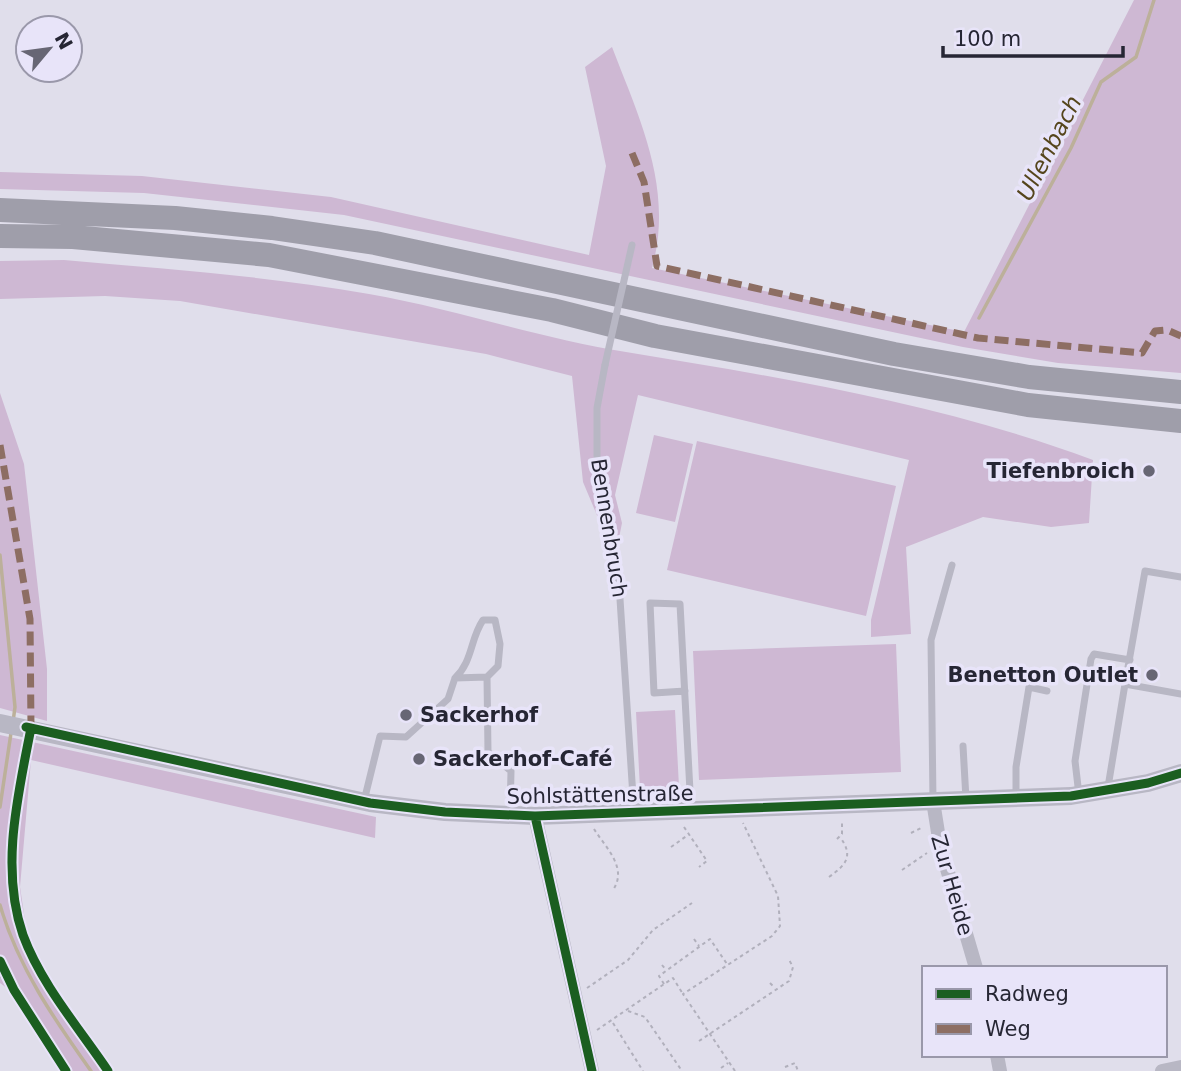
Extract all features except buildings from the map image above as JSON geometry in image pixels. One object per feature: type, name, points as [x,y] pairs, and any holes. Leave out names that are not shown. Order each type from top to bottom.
[{"type":"highway","points":[[0,210],[174,218],[272,228],[375,243],[894,354],[1028,377],[1181,392]]},
{"type":"highway","points":[[0,236],[86,238],[269,255],[378,274],[552,310],[655,336],[1028,405],[1181,421]]},
{"type":"street","name":"Sohlstättenstraße","points":[[0,723],[363,802],[510,816],[1079,795],[1107,791],[1181,772]]},
{"type":"street","name":"Zur Heide","points":[[933,801],[934,824],[975,966]]},
{"type":"street","points":[[535,816],[577,994],[592,1071]]},
{"type":"street","points":[[1162,1071],[1181,1067]]},
{"type":"lane","name":"Bennenbruch","points":[[632,245],[597,408],[597,456],[620,584],[634,813]]},
{"type":"lane","points":[[933,801],[931,640],[952,565]]},
{"type":"lane","points":[[1107,791],[1145,571],[1181,577]]},
{"type":"lane","points":[[683,811],[685,691],[680,604],[650,603],[654,693],[685,691]]},
{"type":"lane","points":[[363,802],[380,736],[406,737],[448,699],[455,678],[465,668],[476,630],[482,620],[495,620],[500,644],[498,666],[486,677],[455,678]]},
{"type":"lane","points":[[1079,795],[1075,761],[1091,659],[1094,654],[1130,660]]},
{"type":"lane","points":[[486,677],[488,752],[510,771],[510,816]]},
{"type":"lane","points":[[1125,684],[1181,694]]},
{"type":"lane","points":[[1016,798],[1016,767],[1028,687],[1047,691]]},
{"type":"lane","points":[[963,746],[966,800]]},
{"type":"path","points":[[829,877],[842,867],[849,857],[848,848],[839,838],[842,805]]},
{"type":"path","points":[[683,995],[777,932],[782,915],[778,896],[738,809]]},
{"type":"path","points":[[683,811],[689,834],[707,861],[699,867]]},
{"type":"path","points":[[592,814],[594,829],[619,869],[619,878],[613,890]]},
{"type":"path","points":[[911,833],[934,824]]},
{"type":"path","points":[[671,847],[689,834]]},
{"type":"path","points":[[902,870],[940,845]]},
{"type":"path","points":[[601,852],[606,848]]},
{"type":"path","points":[[577,994],[618,967],[637,951],[640,941],[692,903]]},
{"type":"path","points":[[694,939],[700,947]]},
{"type":"path","points":[[665,984],[659,976],[710,939],[727,964]]},
{"type":"path","points":[[699,1041],[776,989],[792,975],[788,958]]},
{"type":"path","points":[[615,963],[618,967]]},
{"type":"path","points":[[662,965],[666,971]]},
{"type":"path","points":[[4,975],[14,990]]},
{"type":"path","points":[[586,1037],[612,1022],[673,978],[735,1071]]},
{"type":"path","points":[[770,983],[776,989]]},
{"type":"path","points":[[740,1006],[743,1011]]},
{"type":"path","points":[[627,1011],[645,1017],[682,1071]]},
{"type":"path","points":[[612,1022],[643,1071]]},
{"type":"path","points":[[721,1068],[729,1062]]},
{"type":"path","points":[[785,1067],[795,1063],[799,1071]]},
{"type":"shaded area","points":[[1134,0],[1181,0],[1181,373],[1058,363],[963,347],[344,215],[144,193],[0,189],[0,172],[142,176],[331,197],[589,255],[606,166],[585,67],[612,47],[651,155],[659,210],[658,239],[652,268],[964,332]]},
{"type":"shaded area","points":[[64,260],[255,278],[369,294],[594,346],[804,383],[921,408],[1036,440],[1093,460],[1089,523],[1051,527],[983,517],[906,547],[911,634],[871,637],[871,620],[909,460],[638,395],[615,495],[622,523],[615,558],[583,482],[572,376],[486,354],[180,301],[105,296],[0,299],[0,261]]},
{"type":"shaded area","points":[[0,393],[24,464],[47,669],[47,721],[0,708]]},
{"type":"shaded area","points":[[654,435],[693,444],[675,522],[636,513]]},
{"type":"shaded area","points":[[697,441],[896,486],[866,616],[667,570]]},
{"type":"shaded area","points":[[896,644],[901,772],[699,780],[693,651]]},
{"type":"shaded area","points":[[675,710],[679,787],[640,789],[636,712]]},
{"type":"shaded area","points":[[0,735],[376,817],[375,838],[31,760],[20,887],[27,934],[50,986],[112,1071],[62,1071],[11,991],[0,983]]},
{"type":"waterway","name":"Ullenbach","points":[[979,318],[1071,148],[1101,82],[1136,57],[1154,0]]},
{"type":"waterway","points":[[0,555],[15,707],[13,722]]},
{"type":"waterway","points":[[0,807],[11,733]]},
{"type":"waterway","points":[[0,905],[27,971],[91,1071]]},
{"type":"marked path","points":[[632,153],[644,182],[657,266],[978,338],[1142,353],[1155,331],[1167,330],[1181,336]]},
{"type":"marked path","points":[[0,445],[30,619],[31,728]]},
{"type":"cycle path","points":[[26,727],[370,803],[445,812],[535,816],[1071,796],[1148,783],[1181,773]]},
{"type":"cycle path","points":[[31,728],[14,832],[12,858],[16,910],[23,935],[40,971],[108,1071]]},
{"type":"cycle path","points":[[535,816],[592,1071]]},
{"type":"cycle path","points":[[0,961],[14,990],[66,1071]]},
{"type":"place","name":"Tiefenbroich","points":[[1149,471]]},
{"type":"place","name":"Benetton Outlet","points":[[1152,675]]},
{"type":"place","name":"Sackerhof","points":[[406,715]]},
{"type":"place","name":"Sackerhof-Café","points":[[419,759]]}]
